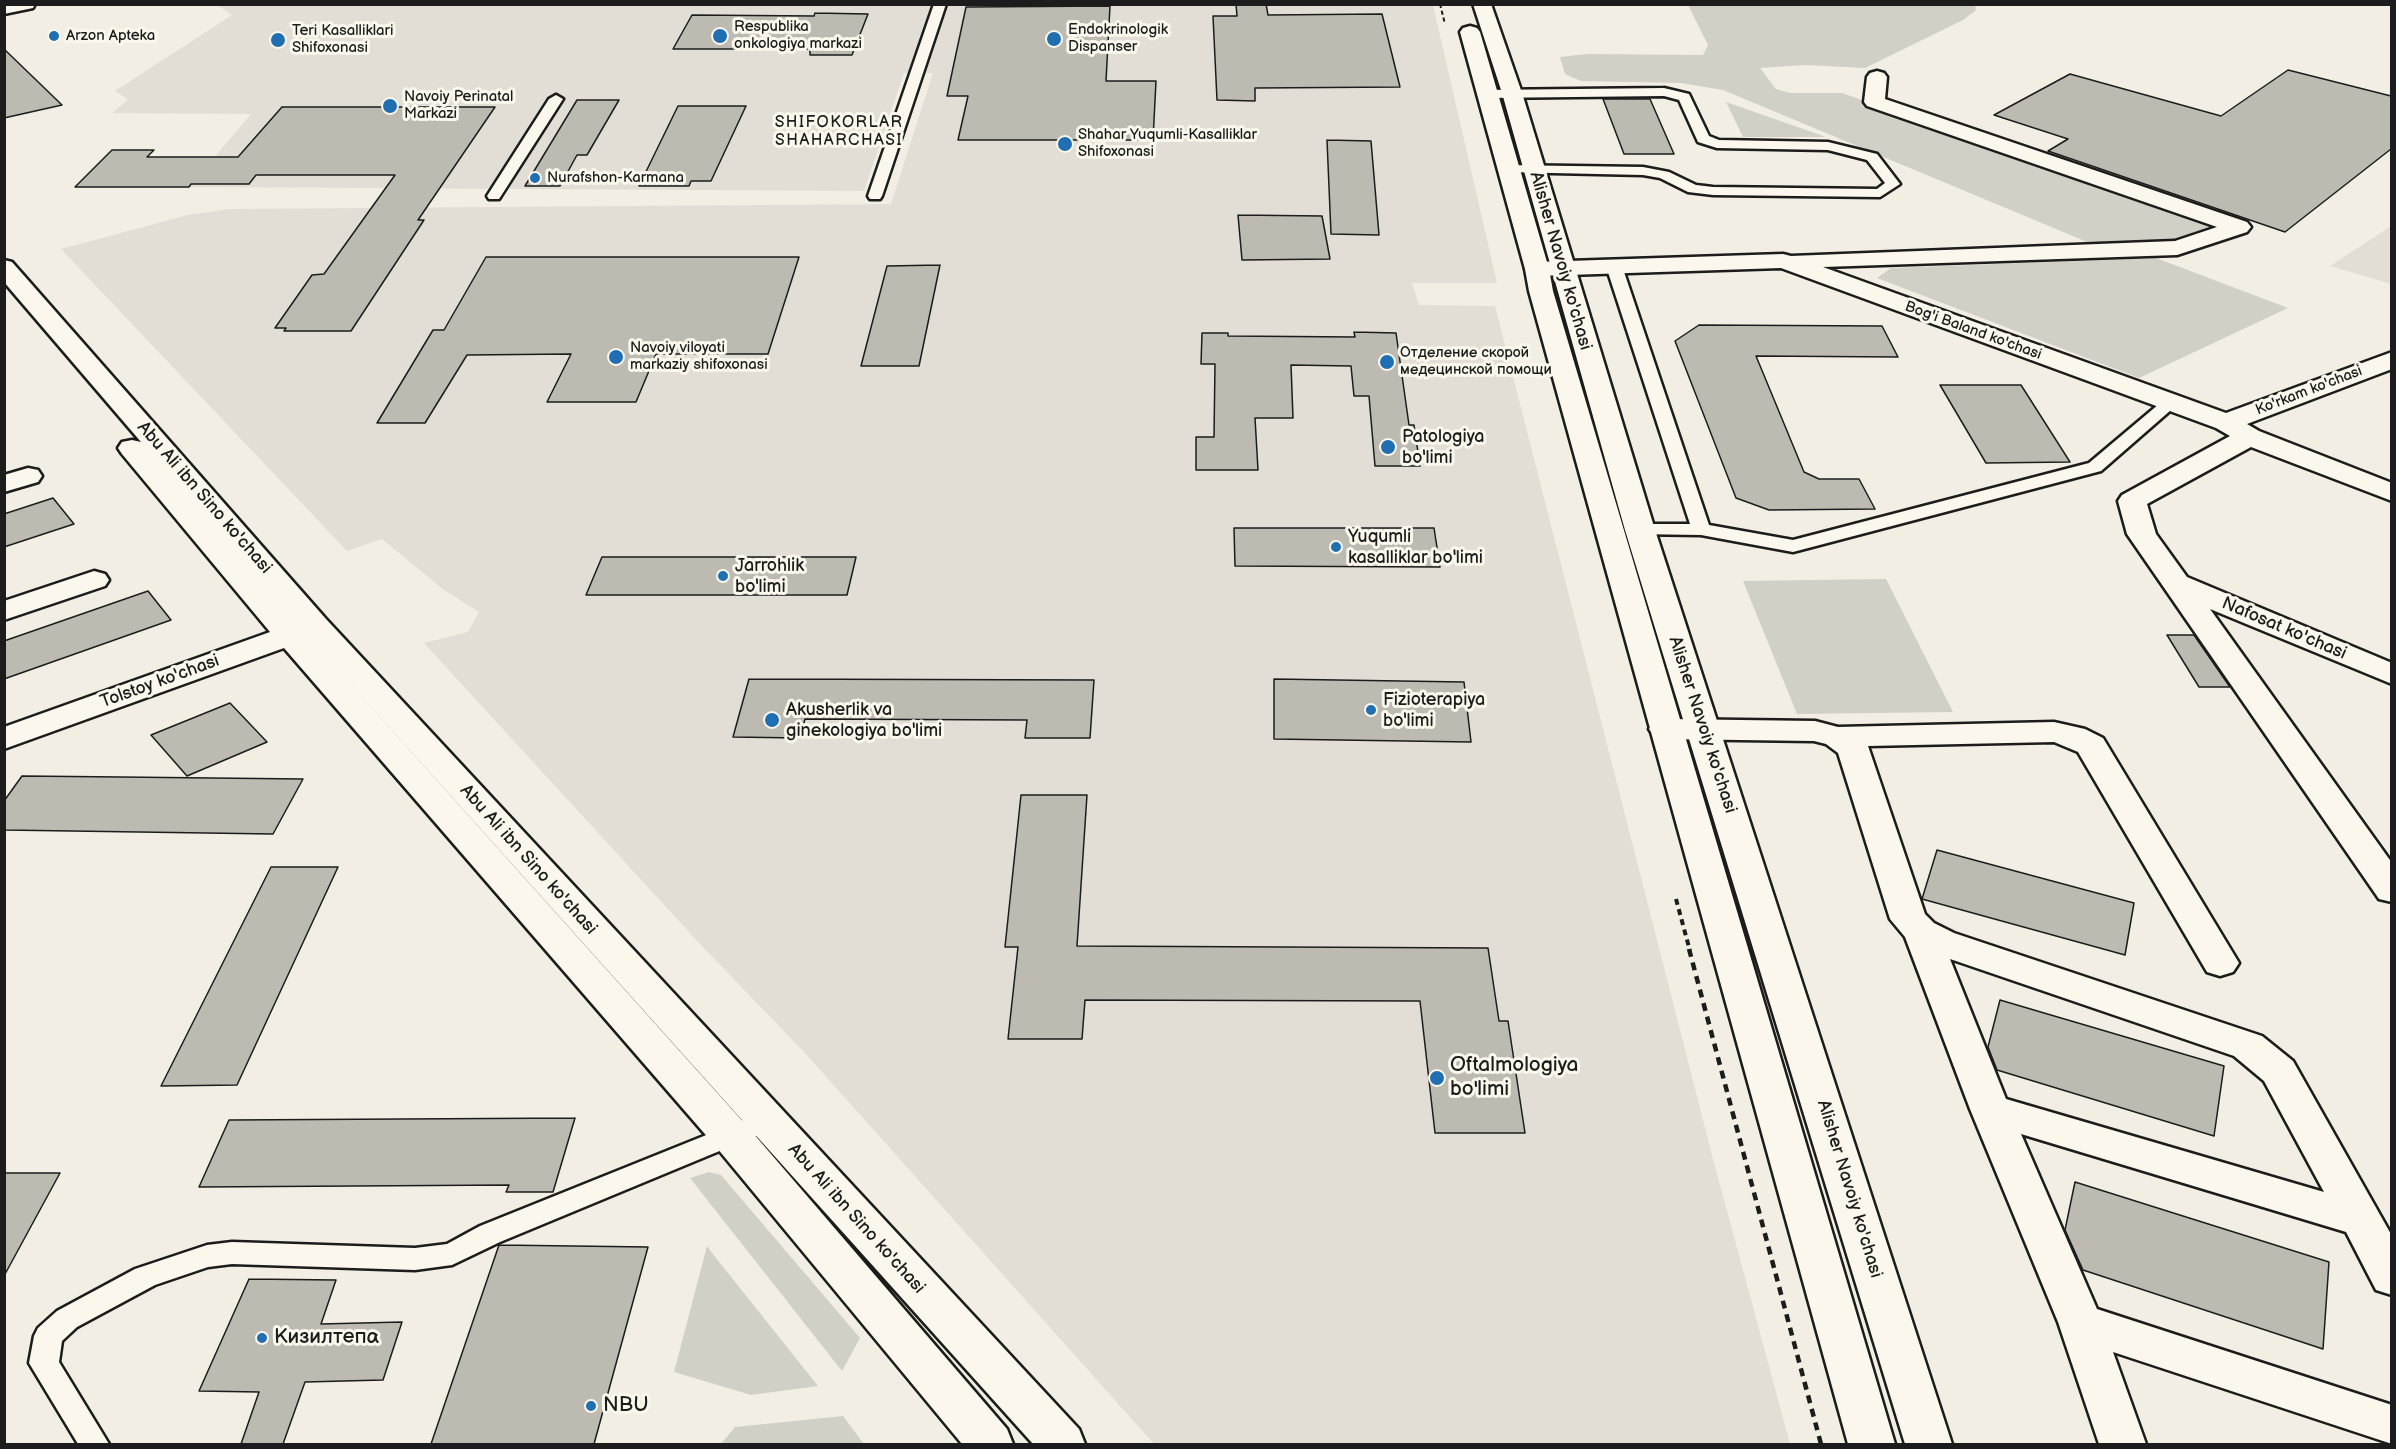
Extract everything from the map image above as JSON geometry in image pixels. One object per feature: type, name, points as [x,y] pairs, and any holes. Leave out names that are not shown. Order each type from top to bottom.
[{"type":"street","points":[[4,9],[26,4]]},
{"type":"street","name":"Alisher Navoiy ko'chasi","points":[[1462,4],[1499,94]]},
{"type":"street","name":"Alisher Navoiy ko'chasi","points":[[1482,4],[1499,94],[1550,269],[1640,530],[1929,1444]]},
{"type":"street","points":[[1783,261],[2177,248],[2240,227],[1874,102],[1877,77]]},
{"type":"street","name":"Bog'i Baland ko'chasi","points":[[1550,269],[1783,261],[2172,403],[2391,493]]},
{"type":"street","name":"Abu Ali ibn Sino ko'chasi","points":[[4,267],[302,631],[990,1444]]},
{"type":"street","name":"Alisher Navoiy ko'chasi","points":[[1550,269],[1541,291],[1872,1444]]},
{"type":"street","name":"Abu Ali ibn Sino ko'chasi","points":[[4,298],[302,631],[766,1121],[1062,1444]]},
{"type":"street","name":"Ko'rkam ko'chasi","points":[[2176,583],[2142,534],[2132,501],[2237,430],[2391,360]]},
{"type":"street","points":[[4,611],[94,580]]},
{"type":"street","points":[[2176,583],[2391,890]]},
{"type":"street","name":"Nafosat ko'chasi","points":[[2176,583],[2391,675]]},
{"type":"street","name":"Tolstoy ko'chasi","points":[[4,738],[302,631]]},
{"type":"street","points":[[1666,729],[1815,731],[1838,737],[2054,732],[2073,736],[2091,745],[2220,963]]},
{"type":"street","points":[[1838,737],[1853,749],[1908,919],[1921,932],[1941,942],[2248,1046],[2278,1071],[2391,1277]]},
{"type":"street","points":[[1921,932],[1990,1109],[2079,1323],[2122,1444]]},
{"type":"street","points":[[1990,1109],[2361,1220]]},
{"type":"street","points":[[2079,1323],[2391,1425]]},
{"type":"lane","points":[[875,196],[940,4]]},
{"type":"lane","points":[[1499,94],[1664,92],[1684,97],[1703,139],[1717,144],[1828,146],[1872,157],[1893,184],[1881,193],[1713,191],[1693,189],[1664,175],[1643,171],[1520,169]]},
{"type":"lane","points":[[494,196],[556,99]]},
{"type":"lane","points":[[1614,266],[1701,529]]},
{"type":"lane","points":[[1640,530],[1701,529],[1793,546],[2095,467],[2172,403]]},
{"type":"lane","points":[[94,1444],[44,1363],[48,1336],[67,1319],[145,1277],[207,1256],[232,1253],[415,1259],[452,1254],[490,1234],[732,1137],[766,1121]]},
{"type":"shaded area","points":[[217,5],[1433,5],[1497,283],[1412,283],[1419,305],[1495,306],[1713,1159],[1790,1444],[1154,1444],[805,1053],[700,944],[424,643],[468,632],[479,612],[444,590],[382,539],[347,551],[61,249],[188,215],[229,209],[891,204],[933,73],[904,73],[864,191],[189,187],[251,114],[113,113],[128,99],[115,91],[232,15]]},
{"type":"shaded area","points":[[1688,5],[1975,5],[1976,10],[1963,20],[1865,68],[1806,65],[1760,68],[1776,89],[1790,93],[1842,93],[2207,220],[2219,227],[2166,242],[2092,244],[1723,90],[1681,83],[1581,81],[1565,74],[1560,57],[1587,54],[1703,55],[1708,45]]},
{"type":"shaded area","points":[[1726,102],[1826,137],[1743,137]]},
{"type":"shaded area","points":[[2391,226],[2391,284],[2330,266]]},
{"type":"shaded area","points":[[2156,258],[2288,308],[2139,378],[1877,278],[1891,268]]},
{"type":"shaded area","points":[[1886,579],[1953,712],[1797,714],[1743,581]]},
{"type":"shaded area","points":[[709,1172],[721,1175],[860,1338],[842,1371],[690,1178]]},
{"type":"shaded area","points":[[707,1246],[818,1386],[751,1395],[674,1372]]},
{"type":"shaded area","points":[[843,1416],[864,1444],[721,1444],[735,1427]]},
{"type":"building","points":[[1236,4],[1266,4],[1268,15],[1382,14],[1400,87],[1255,88],[1255,101],[1217,100],[1213,16],[1237,16]]},
{"type":"building","points":[[1110,6],[1106,81],[1156,81],[1153,140],[958,140],[968,96],[947,96],[966,7]]},
{"type":"building","points":[[815,13],[868,14],[852,55],[810,55],[810,49],[673,49],[692,15],[814,16]]},
{"type":"building","points":[[4,49],[62,105],[4,118]]},
{"type":"building","points":[[2288,70],[2391,96],[2391,149],[2285,232],[2048,151],[2068,139],[1994,115],[2070,74],[2221,116]]},
{"type":"building","points":[[1603,99],[1650,99],[1674,154],[1624,154]]},
{"type":"building","points":[[577,100],[619,100],[587,155],[577,155],[560,186],[525,186]]},
{"type":"building","points":[[678,106],[746,106],[711,181],[691,181],[689,186],[639,186]]},
{"type":"building","points":[[282,107],[495,107],[418,220],[424,220],[351,331],[284,331],[286,328],[275,328],[312,275],[324,274],[395,175],[256,175],[249,184],[191,184],[189,187],[75,187],[112,150],[154,150],[147,157],[238,157]]},
{"type":"building","points":[[1327,140],[1371,141],[1379,235],[1331,234]]},
{"type":"building","points":[[1238,215],[1322,216],[1330,259],[1242,260]]},
{"type":"building","points":[[486,257],[799,257],[768,354],[656,354],[636,402],[547,402],[571,354],[467,355],[425,423],[377,423],[433,330],[444,330]]},
{"type":"building","points":[[940,265],[919,366],[861,366],[887,266]]},
{"type":"building","points":[[1699,325],[1882,326],[1898,357],[1756,356],[1804,472],[1819,479],[1859,479],[1875,509],[1769,510],[1736,498],[1675,341]]},
{"type":"building","points":[[1354,332],[1396,333],[1409,425],[1414,425],[1420,466],[1375,466],[1369,396],[1354,396],[1351,366],[1291,365],[1293,418],[1255,418],[1258,470],[1196,470],[1196,437],[1214,437],[1215,364],[1201,364],[1202,333],[1228,333],[1228,336],[1355,337]]},
{"type":"building","points":[[1940,385],[2021,385],[2070,462],[1986,463]]},
{"type":"building","points":[[53,498],[74,524],[4,547],[4,514]]},
{"type":"building","name":"Yuqumli kasalliklar bo'limi","points":[[1234,528],[1434,528],[1440,567],[1235,566]]},
{"type":"building","name":"Jarrohlik bo'limi","points":[[602,557],[856,557],[847,595],[586,595]]},
{"type":"building","points":[[148,591],[171,620],[4,679],[4,641]]},
{"type":"building","points":[[2167,635],[2194,635],[2230,687],[2199,687]]},
{"type":"building","points":[[749,679],[1094,680],[1090,738],[1025,738],[1027,720],[805,719],[800,738],[733,737]]},
{"type":"building","name":"Fizioterapiya bo'limi","points":[[1274,679],[1464,682],[1471,742],[1274,739]]},
{"type":"building","points":[[230,703],[267,742],[187,776],[151,735]]},
{"type":"building","points":[[22,776],[303,779],[273,834],[4,830],[4,801]]},
{"type":"building","points":[[1021,795],[1087,795],[1077,946],[1488,948],[1499,1021],[1508,1021],[1525,1133],[1435,1133],[1420,1001],[1085,1000],[1082,1039],[1008,1039],[1018,947],[1005,947]]},
{"type":"building","points":[[1937,850],[2134,903],[2125,955],[1922,899]]},
{"type":"building","points":[[271,867],[338,867],[237,1085],[161,1086]]},
{"type":"building","points":[[2000,1000],[2224,1066],[2214,1136],[1997,1070],[1988,1047]]},
{"type":"building","points":[[575,1118],[553,1192],[506,1192],[509,1185],[199,1187],[229,1120]]},
{"type":"building","points":[[4,1173],[60,1173],[4,1276]]},
{"type":"building","points":[[2075,1182],[2329,1262],[2323,1349],[2083,1270],[2065,1230]]},
{"type":"building","points":[[499,1245],[648,1247],[594,1444],[431,1444]]},
{"type":"building","points":[[249,1279],[336,1280],[321,1324],[402,1322],[383,1380],[305,1382],[283,1444],[241,1444],[259,1392],[199,1391]]},
{"type":"place","name":"Arzon Apteka","points":[[54,36]]},
{"type":"place","name":"Respublika onkologiya markazi","points":[[720,36]]},
{"type":"place","name":"Endokrinologik Dispanser","points":[[1054,39]]},
{"type":"place","name":"Teri Kasalliklari Shifoxonasi","points":[[278,40]]},
{"type":"place","name":"Navoiy Perinatal Markazi","points":[[390,106]]},
{"type":"place","name":"Shahar Yuqumli-Kasalliklar Shifoxonasi","points":[[1065,144]]},
{"type":"place","name":"Nurafshon-Karmana","points":[[535,178]]},
{"type":"place","name":"Navoiy viloyati markaziy shifoxonasi","points":[[616,357]]},
{"type":"place","name":"Отделение скорой медецинской помощи","points":[[1387,362]]},
{"type":"place","name":"Patologiya bo'limi","points":[[1388,447]]},
{"type":"place","name":"Yuqumli kasalliklar bo'limi","points":[[1336,547]]},
{"type":"place","name":"Jarrohlik bo'limi","points":[[723,576]]},
{"type":"place","name":"Fizioterapiya bo'limi","points":[[1371,710]]},
{"type":"place","name":"Akusherlik va ginekologiya bo'limi","points":[[772,720]]},
{"type":"place","name":"Oftalmologiya bo'limi","points":[[1437,1078]]},
{"type":"place","name":"Кизилтепа","points":[[262,1338]]},
{"type":"place","name":"NBU","points":[[591,1406]]},
{"type":"district","name":"SHIFOKORLAR SHAHARCHASI","points":[[839,132]]}]
